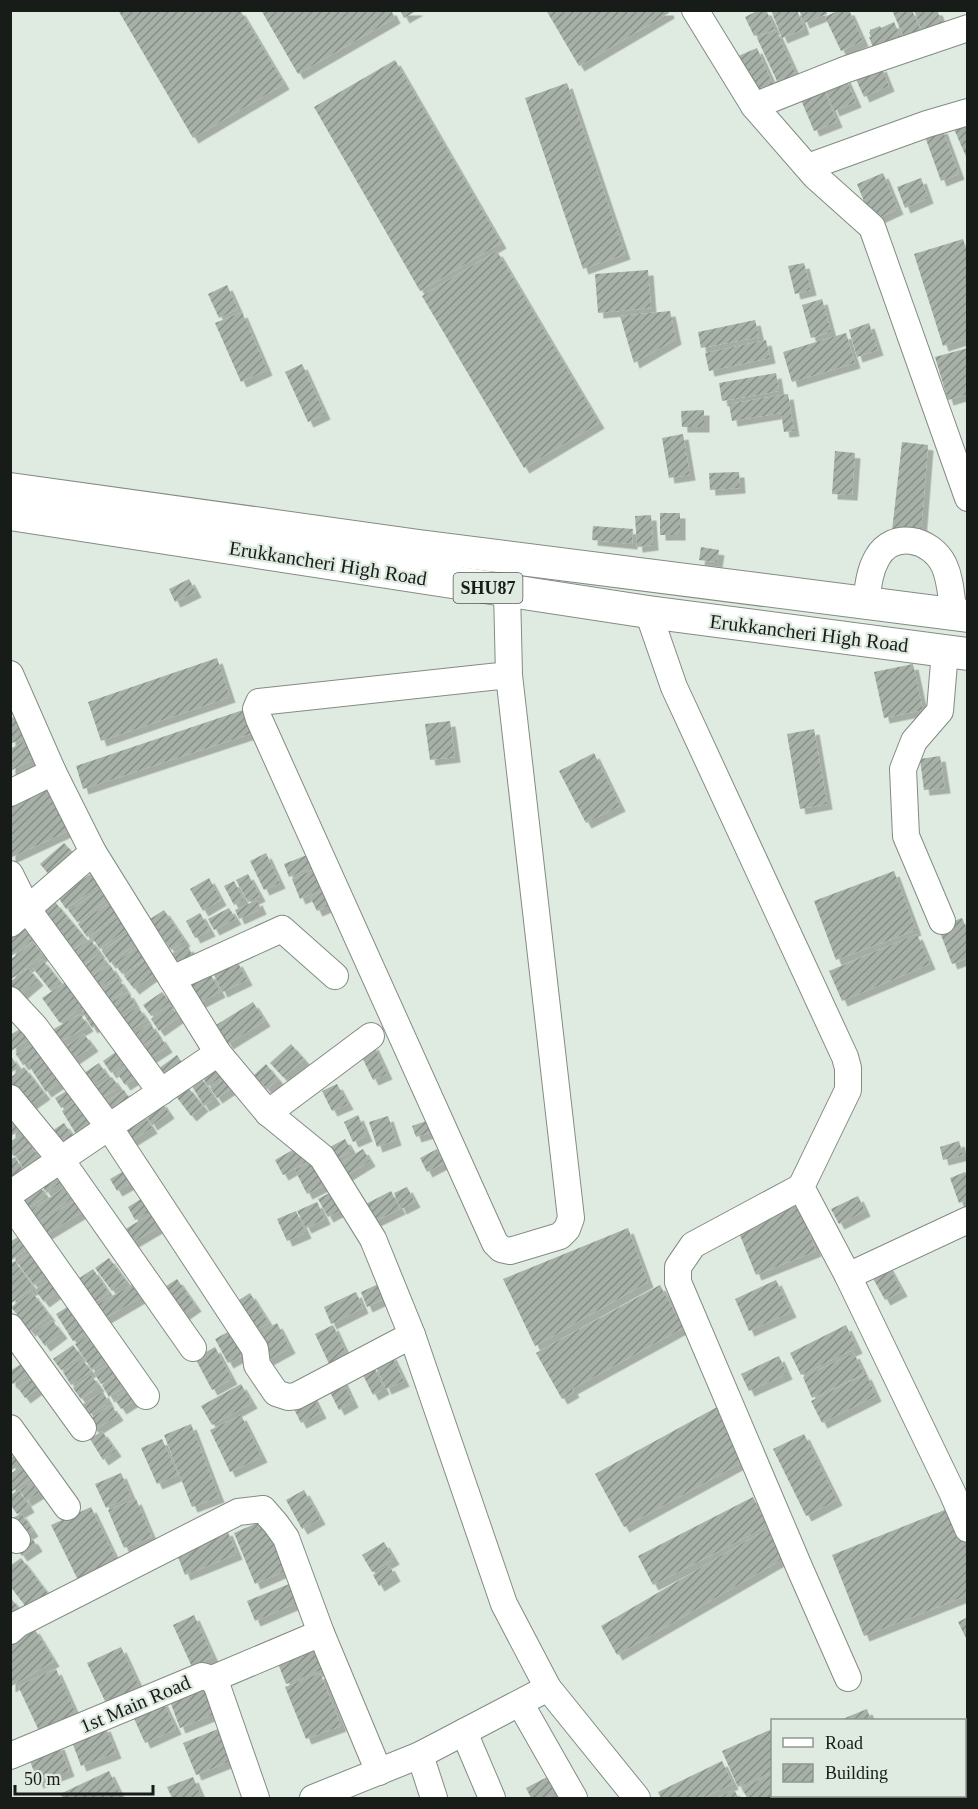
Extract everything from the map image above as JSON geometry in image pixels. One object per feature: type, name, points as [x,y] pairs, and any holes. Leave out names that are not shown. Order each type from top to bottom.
[{"type":"main road","name":"SHU87","points":[[10,489],[418,546],[961,616]]},
{"type":"main road","name":"Erukkancheri High Road","points":[[10,514],[648,612],[956,652]]},
{"type":"main road","points":[[411,576],[418,546]]},
{"type":"street","points":[[695,10],[754,106],[808,168],[872,228],[968,498]]},
{"type":"street","points":[[754,106],[847,69],[968,28]]},
{"type":"street","points":[[808,168],[927,124],[968,112]]},
{"type":"street","points":[[866,603],[869,580],[877,558],[889,544],[903,541],[918,542],[931,548],[943,563],[961,616]]},
{"type":"street","points":[[507,591],[509,675],[570,1218],[567,1229],[560,1236],[510,1251],[501,1249],[495,1243],[256,709],[259,702],[509,675]]},
{"type":"street","points":[[648,612],[674,687],[840,1046],[848,1068],[848,1090],[801,1187],[693,1245],[678,1267],[678,1282],[848,1678]]},
{"type":"street","points":[[942,921],[906,836],[903,770],[914,741],[940,711],[956,652]]},
{"type":"street","points":[[10,674],[53,772],[93,852],[218,1053],[268,1113],[322,1157],[373,1239],[412,1335],[504,1604],[548,1688],[637,1798]]},
{"type":"street","points":[[10,793],[53,772]]},
{"type":"street","points":[[19,917],[93,852]]},
{"type":"street","points":[[10,874],[19,917],[162,1092]]},
{"type":"street","points":[[172,979],[282,929],[335,976]]},
{"type":"street","points":[[10,1000],[35,1027],[109,1127],[255,1348],[257,1365],[276,1393],[288,1397],[296,1396],[412,1335]]},
{"type":"street","points":[[268,1113],[371,1036]]},
{"type":"street","points":[[10,1194],[218,1053]]},
{"type":"street","points":[[10,1098],[61,1160],[193,1348]]},
{"type":"street","points":[[801,1187],[848,1276],[968,1529]]},
{"type":"street","points":[[10,1203],[146,1395]]},
{"type":"street","points":[[848,1276],[968,1220]]},
{"type":"street","points":[[10,1327],[82,1428]]},
{"type":"street","points":[[10,1428],[67,1508]]},
{"type":"street","points":[[10,1630],[238,1512],[263,1509],[286,1538],[321,1633],[379,1772]]},
{"type":"street","points":[[212,1679],[321,1633]]},
{"type":"street","name":"1st Main Road","points":[[10,1756],[202,1676],[212,1679],[217,1686],[256,1798]]},
{"type":"street","points":[[313,1798],[420,1755],[548,1688]]},
{"type":"street","points":[[520,1703],[574,1798]]},
{"type":"street","points":[[464,1732],[492,1798]]},
{"type":"street","points":[[420,1755],[434,1798]]},
{"type":"building","points":[[118,10],[240,10],[284,84],[193,138]]},
{"type":"building","points":[[261,10],[391,10],[395,18],[298,74]]},
{"type":"building","points":[[400,10],[418,10],[404,18]]},
{"type":"building","points":[[546,10],[668,10],[669,13],[579,66]]},
{"type":"building","points":[[759,10],[766,10],[775,29],[754,36],[745,17]]},
{"type":"building","points":[[771,10],[797,10],[804,29],[782,38]]},
{"type":"building","points":[[799,10],[826,10],[827,14],[804,23]]},
{"type":"building","points":[[839,10],[849,10],[863,41],[841,51],[825,17]]},
{"type":"building","points":[[892,10],[912,10],[921,31],[904,38]]},
{"type":"building","points":[[914,10],[937,10],[943,25],[923,33]]},
{"type":"building","points":[[894,22],[901,38],[874,50],[869,37],[871,37],[870,30]]},
{"type":"building","points":[[776,30],[800,83],[779,92],[774,82],[777,81],[757,38]]},
{"type":"building","points":[[757,48],[775,89],[754,98],[736,57]]},
{"type":"building","points":[[395,60],[501,243],[420,291],[314,107]]},
{"type":"building","points":[[881,66],[889,86],[864,97],[855,77]]},
{"type":"building","points":[[845,77],[856,102],[834,111],[824,85]]},
{"type":"building","points":[[567,83],[625,254],[583,269],[525,98]]},
{"type":"building","points":[[822,85],[837,122],[814,131],[799,95]]},
{"type":"building","points":[[968,123],[968,161],[954,129]]},
{"type":"building","points":[[942,128],[959,174],[941,181],[924,134]]},
{"type":"building","points":[[883,173],[898,209],[872,221],[857,184]]},
{"type":"building","points":[[921,178],[928,198],[905,208],[897,187]]},
{"type":"building","points":[[963,239],[968,255],[968,338],[943,346],[914,254]]},
{"type":"building","points":[[497,251],[599,423],[524,468],[422,296]]},
{"type":"building","points":[[804,263],[811,290],[795,294],[788,266]]},
{"type":"building","points":[[648,270],[651,308],[598,313],[595,274]]},
{"type":"building","points":[[227,285],[238,309],[219,318],[208,294]]},
{"type":"building","points":[[822,299],[831,332],[811,338],[802,305]]},
{"type":"building","points":[[670,311],[676,339],[634,363],[620,316]]},
{"type":"building","points":[[242,312],[267,370],[241,382],[215,323]]},
{"type":"building","points":[[755,320],[759,337],[701,348],[698,332]]},
{"type":"building","points":[[869,323],[878,350],[857,357],[849,330]]},
{"type":"building","points":[[846,333],[855,363],[792,382],[783,352]]},
{"type":"building","points":[[766,340],[770,358],[709,371],[705,353]]},
{"type":"building","points":[[968,348],[968,394],[948,400],[935,357]]},
{"type":"building","points":[[302,364],[325,414],[308,422],[285,372]]},
{"type":"building","points":[[776,373],[779,391],[722,401],[719,383]]},
{"type":"building","points":[[788,394],[794,431],[784,432],[781,413],[732,421],[729,404]]},
{"type":"building","points":[[704,410],[704,427],[682,427],[681,411]]},
{"type":"building","points":[[683,434],[690,475],[669,478],[662,438]]},
{"type":"building","points":[[902,442],[928,445],[921,533],[892,531]]},
{"type":"building","points":[[835,451],[855,453],[852,495],[832,494]]},
{"type":"building","points":[[739,472],[740,488],[710,490],[709,473]]},
{"type":"building","points":[[660,513],[680,513],[680,535],[660,535]]},
{"type":"building","points":[[651,515],[653,545],[637,547],[635,516]]},
{"type":"building","points":[[593,526],[633,529],[632,544],[592,540]]},
{"type":"building","points":[[701,547],[719,550],[717,562],[699,560]]},
{"type":"building","points":[[189,579],[196,592],[175,602],[169,589]]},
{"type":"building","points":[[217,658],[230,697],[101,741],[88,702]]},
{"type":"building","points":[[913,664],[923,710],[884,718],[874,672]]},
{"type":"building","points":[[246,709],[253,733],[83,789],[76,766]]},
{"type":"building","points":[[16,716],[26,737],[10,744],[10,719]]},
{"type":"building","points":[[450,721],[455,757],[430,760],[425,724]]},
{"type":"building","points":[[814,729],[827,804],[800,809],[787,734]]},
{"type":"building","points":[[31,738],[40,756],[10,771],[10,749]]},
{"type":"building","points":[[594,753],[620,806],[586,823],[559,771]]},
{"type":"building","points":[[940,756],[945,788],[924,790],[920,759]]},
{"type":"building","points":[[48,783],[70,830],[10,858],[10,801]]},
{"type":"building","points":[[64,843],[78,858],[53,879],[40,864]]},
{"type":"building","points":[[266,853],[280,883],[264,890],[250,861]]},
{"type":"building","points":[[312,853],[317,866],[289,877],[284,864]]},
{"type":"building","points":[[317,868],[325,888],[300,899],[292,879]]},
{"type":"building","points":[[894,871],[916,930],[836,960],[814,901]]},
{"type":"building","points":[[92,873],[101,884],[66,909],[58,897]]},
{"type":"building","points":[[248,874],[260,896],[248,902],[236,880]]},
{"type":"building","points":[[209,878],[221,900],[203,911],[190,889]]},
{"type":"building","points":[[234,881],[244,900],[234,905],[224,886]]},
{"type":"building","points":[[99,889],[107,900],[77,922],[69,911]]},
{"type":"building","points":[[327,889],[333,904],[317,911],[310,897]]},
{"type":"building","points":[[257,900],[261,909],[239,919],[235,910]]},
{"type":"building","points":[[55,902],[86,939],[68,954],[37,917]]},
{"type":"building","points":[[109,903],[118,914],[87,937],[78,924]]},
{"type":"building","points":[[229,908],[236,919],[214,930],[208,919]]},
{"type":"building","points":[[164,910],[185,941],[171,950],[150,919]]},
{"type":"building","points":[[200,913],[210,931],[195,938],[186,921]]},
{"type":"building","points":[[118,917],[127,929],[100,949],[91,936]]},
{"type":"building","points":[[962,918],[968,932],[968,958],[952,964],[938,927]]},
{"type":"building","points":[[24,926],[34,939],[10,957],[10,936]]},
{"type":"building","points":[[132,930],[140,941],[110,963],[102,951]]},
{"type":"building","points":[[917,934],[930,964],[842,1001],[829,971]]},
{"type":"building","points":[[90,939],[100,953],[79,968],[69,954]]},
{"type":"building","points":[[33,942],[43,955],[10,980],[10,960]]},
{"type":"building","points":[[140,945],[148,957],[122,974],[114,963]]},
{"type":"building","points":[[188,946],[194,959],[172,969],[166,956]]},
{"type":"building","points":[[100,954],[107,964],[87,978],[80,969]]},
{"type":"building","points":[[42,959],[61,983],[51,991],[32,967]]},
{"type":"building","points":[[146,959],[156,973],[134,989],[124,976]]},
{"type":"building","points":[[237,961],[247,980],[222,992],[213,973]]},
{"type":"building","points":[[110,965],[117,976],[95,990],[88,979]]},
{"type":"building","points":[[28,968],[38,980],[18,997],[10,989],[10,982]]},
{"type":"building","points":[[210,973],[220,992],[197,1004],[187,984]]},
{"type":"building","points":[[118,978],[126,990],[107,1003],[99,991]]},
{"type":"building","points":[[70,979],[87,1004],[60,1023],[42,998]]},
{"type":"building","points":[[128,992],[135,1004],[115,1017],[107,1005]]},
{"type":"building","points":[[162,992],[170,1002],[151,1016],[143,1005]]},
{"type":"building","points":[[253,1002],[265,1021],[228,1044],[216,1025]]},
{"type":"building","points":[[92,1005],[102,1022],[92,1028],[82,1011]]},
{"type":"building","points":[[170,1005],[179,1017],[159,1031],[151,1019]]},
{"type":"building","points":[[138,1007],[147,1020],[126,1033],[117,1020]]},
{"type":"building","points":[[80,1014],[88,1026],[60,1042],[52,1030]]},
{"type":"building","points":[[150,1023],[157,1034],[139,1047],[131,1036]]},
{"type":"building","points":[[25,1026],[32,1037],[11,1051],[10,1035]]},
{"type":"building","points":[[84,1034],[93,1046],[71,1061],[63,1049]]},
{"type":"building","points":[[160,1036],[167,1047],[147,1060],[139,1049]]},
{"type":"building","points":[[40,1039],[47,1050],[23,1065],[16,1054]]},
{"type":"building","points":[[291,1044],[304,1059],[283,1077],[270,1063]]},
{"type":"building","points":[[373,1044],[387,1074],[373,1080],[359,1051]]},
{"type":"building","points":[[123,1047],[132,1059],[111,1073],[103,1061]]},
{"type":"building","points":[[45,1053],[64,1080],[46,1092],[28,1064]]},
{"type":"building","points":[[10,1055],[19,1068],[10,1073]]},
{"type":"building","points":[[177,1055],[186,1069],[167,1082],[158,1069]]},
{"type":"building","points":[[134,1061],[142,1074],[125,1085],[117,1073]]},
{"type":"building","points":[[99,1063],[107,1075],[86,1089],[78,1077]]},
{"type":"building","points":[[266,1064],[278,1079],[267,1089],[254,1075]]},
{"type":"building","points":[[24,1067],[45,1094],[28,1106],[10,1083],[10,1078]]},
{"type":"building","points":[[217,1067],[223,1076],[208,1086],[202,1077]]},
{"type":"building","points":[[200,1076],[215,1099],[204,1106],[190,1083]]},
{"type":"building","points":[[112,1077],[119,1087],[99,1100],[92,1090]]},
{"type":"building","points":[[225,1078],[232,1088],[217,1098],[210,1088]]},
{"type":"building","points":[[337,1084],[348,1104],[332,1111],[322,1091]]},
{"type":"building","points":[[187,1086],[203,1106],[191,1116],[175,1095]]},
{"type":"building","points":[[73,1087],[79,1097],[61,1108],[55,1098]]},
{"type":"building","points":[[124,1090],[132,1102],[112,1115],[104,1103]]},
{"type":"building","points":[[80,1099],[95,1123],[76,1134],[62,1111]]},
{"type":"building","points":[[161,1101],[169,1113],[152,1125],[144,1112]]},
{"type":"building","points":[[142,1112],[152,1128],[131,1141],[121,1125]]},
{"type":"building","points":[[358,1115],[367,1136],[353,1142],[344,1122]]},
{"type":"building","points":[[388,1116],[396,1140],[377,1147],[369,1122]]},
{"type":"building","points":[[12,1117],[21,1129],[10,1137],[10,1119]]},
{"type":"building","points":[[429,1120],[432,1132],[416,1137],[412,1126]]},
{"type":"building","points":[[64,1123],[73,1136],[56,1147],[47,1134]]},
{"type":"building","points":[[24,1132],[32,1143],[14,1156],[10,1152],[10,1142]]},
{"type":"building","points":[[345,1139],[352,1151],[333,1161],[326,1149]]},
{"type":"building","points":[[959,1141],[963,1155],[943,1160],[940,1147]]},
{"type":"building","points":[[303,1144],[311,1159],[283,1175],[275,1160]]},
{"type":"building","points":[[31,1146],[40,1158],[24,1169],[16,1156]]},
{"type":"building","points":[[363,1149],[370,1161],[341,1179],[334,1167]]},
{"type":"building","points":[[437,1149],[444,1163],[427,1172],[420,1158]]},
{"type":"building","points":[[15,1157],[23,1170],[10,1178],[10,1160]]},
{"type":"building","points":[[318,1158],[331,1182],[307,1194],[295,1170]]},
{"type":"building","points":[[58,1168],[66,1179],[47,1193],[39,1182]]},
{"type":"building","points":[[129,1168],[136,1180],[117,1191],[110,1179]]},
{"type":"building","points":[[965,1172],[968,1177],[968,1200],[959,1203],[950,1178]]},
{"type":"building","points":[[38,1184],[46,1196],[23,1212],[15,1199]]},
{"type":"building","points":[[407,1187],[415,1202],[401,1209],[394,1193]]},
{"type":"building","points":[[64,1188],[71,1199],[32,1225],[25,1214]]},
{"type":"building","points":[[335,1190],[345,1208],[328,1217],[318,1199]]},
{"type":"building","points":[[391,1191],[400,1209],[369,1224],[360,1207]]},
{"type":"building","points":[[146,1196],[154,1209],[135,1220],[128,1207]]},
{"type":"building","points":[[858,1196],[865,1211],[839,1224],[831,1209]]},
{"type":"building","points":[[74,1201],[81,1213],[40,1238],[33,1226]]},
{"type":"building","points":[[317,1202],[325,1219],[306,1228],[297,1211]]},
{"type":"building","points":[[798,1204],[816,1251],[756,1275],[737,1228]]},
{"type":"building","points":[[156,1211],[164,1224],[125,1247],[117,1234]]},
{"type":"building","points":[[296,1211],[306,1233],[287,1241],[277,1219]]},
{"type":"building","points":[[628,1228],[648,1282],[535,1346],[503,1279]]},
{"type":"building","points":[[21,1235],[30,1247],[12,1260],[10,1242]]},
{"type":"building","points":[[34,1250],[50,1275],[34,1285],[17,1262]]},
{"type":"building","points":[[109,1258],[126,1281],[112,1291],[95,1268]]},
{"type":"building","points":[[15,1261],[34,1288],[10,1304],[10,1264]]},
{"type":"building","points":[[887,1264],[902,1291],[885,1300],[870,1273]]},
{"type":"building","points":[[93,1269],[109,1293],[94,1303],[78,1279]]},
{"type":"building","points":[[55,1276],[63,1288],[44,1302],[35,1290]]},
{"type":"building","points":[[177,1279],[196,1306],[176,1320],[157,1292]]},
{"type":"building","points":[[776,1280],[791,1312],[749,1331],[735,1299]]},
{"type":"building","points":[[385,1281],[392,1295],[367,1307],[361,1292]]},
{"type":"building","points":[[137,1282],[145,1295],[104,1319],[96,1305]]},
{"type":"building","points":[[660,1285],[683,1328],[572,1389],[574,1392],[562,1399],[536,1353]]},
{"type":"building","points":[[32,1292],[50,1316],[30,1331],[11,1307]]},
{"type":"building","points":[[356,1292],[363,1308],[331,1324],[324,1307]]},
{"type":"building","points":[[250,1293],[269,1323],[251,1333],[233,1304]]},
{"type":"building","points":[[77,1301],[93,1329],[73,1341],[56,1314]]},
{"type":"building","points":[[52,1320],[62,1333],[45,1346],[35,1332]]},
{"type":"building","points":[[277,1323],[290,1348],[268,1360],[255,1335]]},
{"type":"building","points":[[333,1325],[349,1359],[331,1368],[315,1334]]},
{"type":"building","points":[[846,1325],[857,1348],[801,1375],[790,1353]]},
{"type":"building","points":[[237,1327],[250,1351],[228,1363],[215,1339]]},
{"type":"building","points":[[95,1331],[111,1358],[92,1370],[75,1344]]},
{"type":"building","points":[[73,1345],[81,1356],[61,1370],[53,1359]]},
{"type":"building","points":[[215,1347],[232,1379],[212,1390],[195,1358]]},
{"type":"building","points":[[854,1353],[864,1374],[812,1398],[803,1377]]},
{"type":"building","points":[[391,1354],[404,1381],[386,1389],[374,1362]]},
{"type":"building","points":[[779,1356],[787,1374],[749,1391],[741,1374]]},
{"type":"building","points":[[82,1359],[91,1371],[71,1385],[63,1372]]},
{"type":"building","points":[[26,1361],[33,1371],[13,1384],[10,1381],[10,1371]]},
{"type":"building","points":[[113,1361],[120,1371],[101,1384],[94,1373]]},
{"type":"building","points":[[373,1365],[384,1389],[373,1395],[361,1371]]},
{"type":"building","points":[[37,1374],[44,1384],[25,1398],[18,1388]]},
{"type":"building","points":[[120,1374],[128,1385],[109,1397],[102,1385]]},
{"type":"building","points":[[866,1374],[876,1396],[822,1423],[811,1401]]},
{"type":"building","points":[[91,1375],[99,1386],[81,1399],[73,1388]]},
{"type":"building","points":[[342,1379],[353,1402],[339,1410],[327,1386]]},
{"type":"building","points":[[241,1384],[252,1403],[212,1425],[201,1406]]},
{"type":"building","points":[[133,1386],[140,1397],[121,1409],[114,1398]]},
{"type":"building","points":[[103,1392],[109,1403],[90,1414],[83,1404]]},
{"type":"building","points":[[311,1393],[321,1413],[301,1423],[291,1403]]},
{"type":"building","points":[[111,1405],[118,1415],[95,1430],[88,1420]]},
{"type":"building","points":[[719,1406],[748,1459],[624,1527],[595,1474]]},
{"type":"building","points":[[241,1415],[262,1457],[230,1472],[210,1430]]},
{"type":"building","points":[[191,1424],[219,1497],[192,1507],[164,1435]]},
{"type":"building","points":[[102,1431],[116,1451],[103,1460],[90,1439]]},
{"type":"building","points":[[804,1434],[837,1500],[806,1516],[773,1449]]},
{"type":"building","points":[[162,1439],[178,1475],[157,1484],[141,1448]]},
{"type":"building","points":[[17,1454],[23,1463],[10,1471],[10,1458]]},
{"type":"building","points":[[21,1467],[30,1479],[10,1493],[10,1474]]},
{"type":"building","points":[[121,1473],[131,1496],[106,1508],[95,1484]]},
{"type":"building","points":[[32,1482],[39,1493],[26,1501],[20,1490]]},
{"type":"building","points":[[19,1490],[29,1507],[17,1514],[10,1504],[10,1495]]},
{"type":"building","points":[[304,1490],[320,1519],[302,1529],[286,1500]]},
{"type":"building","points":[[753,1497],[768,1526],[653,1585],[638,1556]]},
{"type":"building","points":[[136,1499],[152,1537],[124,1548],[108,1510]]},
{"type":"building","points":[[91,1507],[117,1561],[78,1580],[51,1525]]},
{"type":"building","points":[[952,1507],[968,1547],[968,1595],[864,1636],[832,1555]]},
{"type":"building","points":[[21,1513],[33,1531],[18,1540],[10,1520]]},
{"type":"building","points":[[264,1520],[285,1571],[255,1584],[234,1533]]},
{"type":"building","points":[[774,1525],[791,1554],[617,1655],[601,1626]]},
{"type":"building","points":[[227,1530],[237,1554],[185,1575],[176,1552]]},
{"type":"building","points":[[32,1538],[37,1546],[22,1556],[17,1549]]},
{"type":"building","points":[[384,1542],[394,1559],[372,1572],[362,1555]]},
{"type":"building","points":[[21,1558],[49,1595],[29,1611],[10,1586],[10,1566]]},
{"type":"building","points":[[389,1565],[395,1576],[379,1586],[373,1575]]},
{"type":"building","points":[[289,1584],[297,1603],[255,1621],[247,1601]]},
{"type":"building","points":[[10,1597],[21,1611],[10,1619]]},
{"type":"building","points":[[194,1615],[213,1657],[192,1667],[173,1625]]},
{"type":"building","points":[[968,1617],[968,1642],[958,1622]]},
{"type":"building","points":[[34,1628],[54,1661],[10,1687],[10,1642]]},
{"type":"building","points":[[314,1641],[324,1669],[286,1684],[275,1656]]},
{"type":"building","points":[[121,1647],[140,1688],[106,1703],[87,1663]]},
{"type":"building","points":[[56,1669],[77,1716],[40,1733],[18,1686]]},
{"type":"building","points":[[320,1673],[341,1726],[306,1739],[285,1687]]},
{"type":"building","points":[[206,1682],[217,1713],[180,1728],[168,1696]]},
{"type":"building","points":[[162,1700],[176,1729],[145,1743],[132,1714]]},
{"type":"building","points":[[867,1709],[871,1719],[842,1719]]},
{"type":"building","points":[[105,1726],[116,1753],[81,1766],[71,1739]]},
{"type":"building","points":[[223,1727],[236,1759],[196,1775],[183,1743]]},
{"type":"building","points":[[771,1729],[771,1772],[738,1787],[722,1751]]},
{"type":"building","points":[[59,1744],[69,1771],[38,1783],[28,1755]]},
{"type":"building","points":[[722,1761],[733,1784],[703,1798],[661,1798],[658,1792]]},
{"type":"building","points":[[109,1771],[122,1798],[63,1798],[60,1794]]},
{"type":"building","points":[[771,1774],[771,1797],[784,1797],[747,1798],[742,1788]]},
{"type":"building","points":[[549,1776],[557,1793],[546,1798],[531,1798],[526,1788]]},
{"type":"building","points":[[193,1777],[202,1798],[172,1798],[167,1787]]},
{"type":"building","points":[[734,1790],[739,1798],[717,1798]]}]
